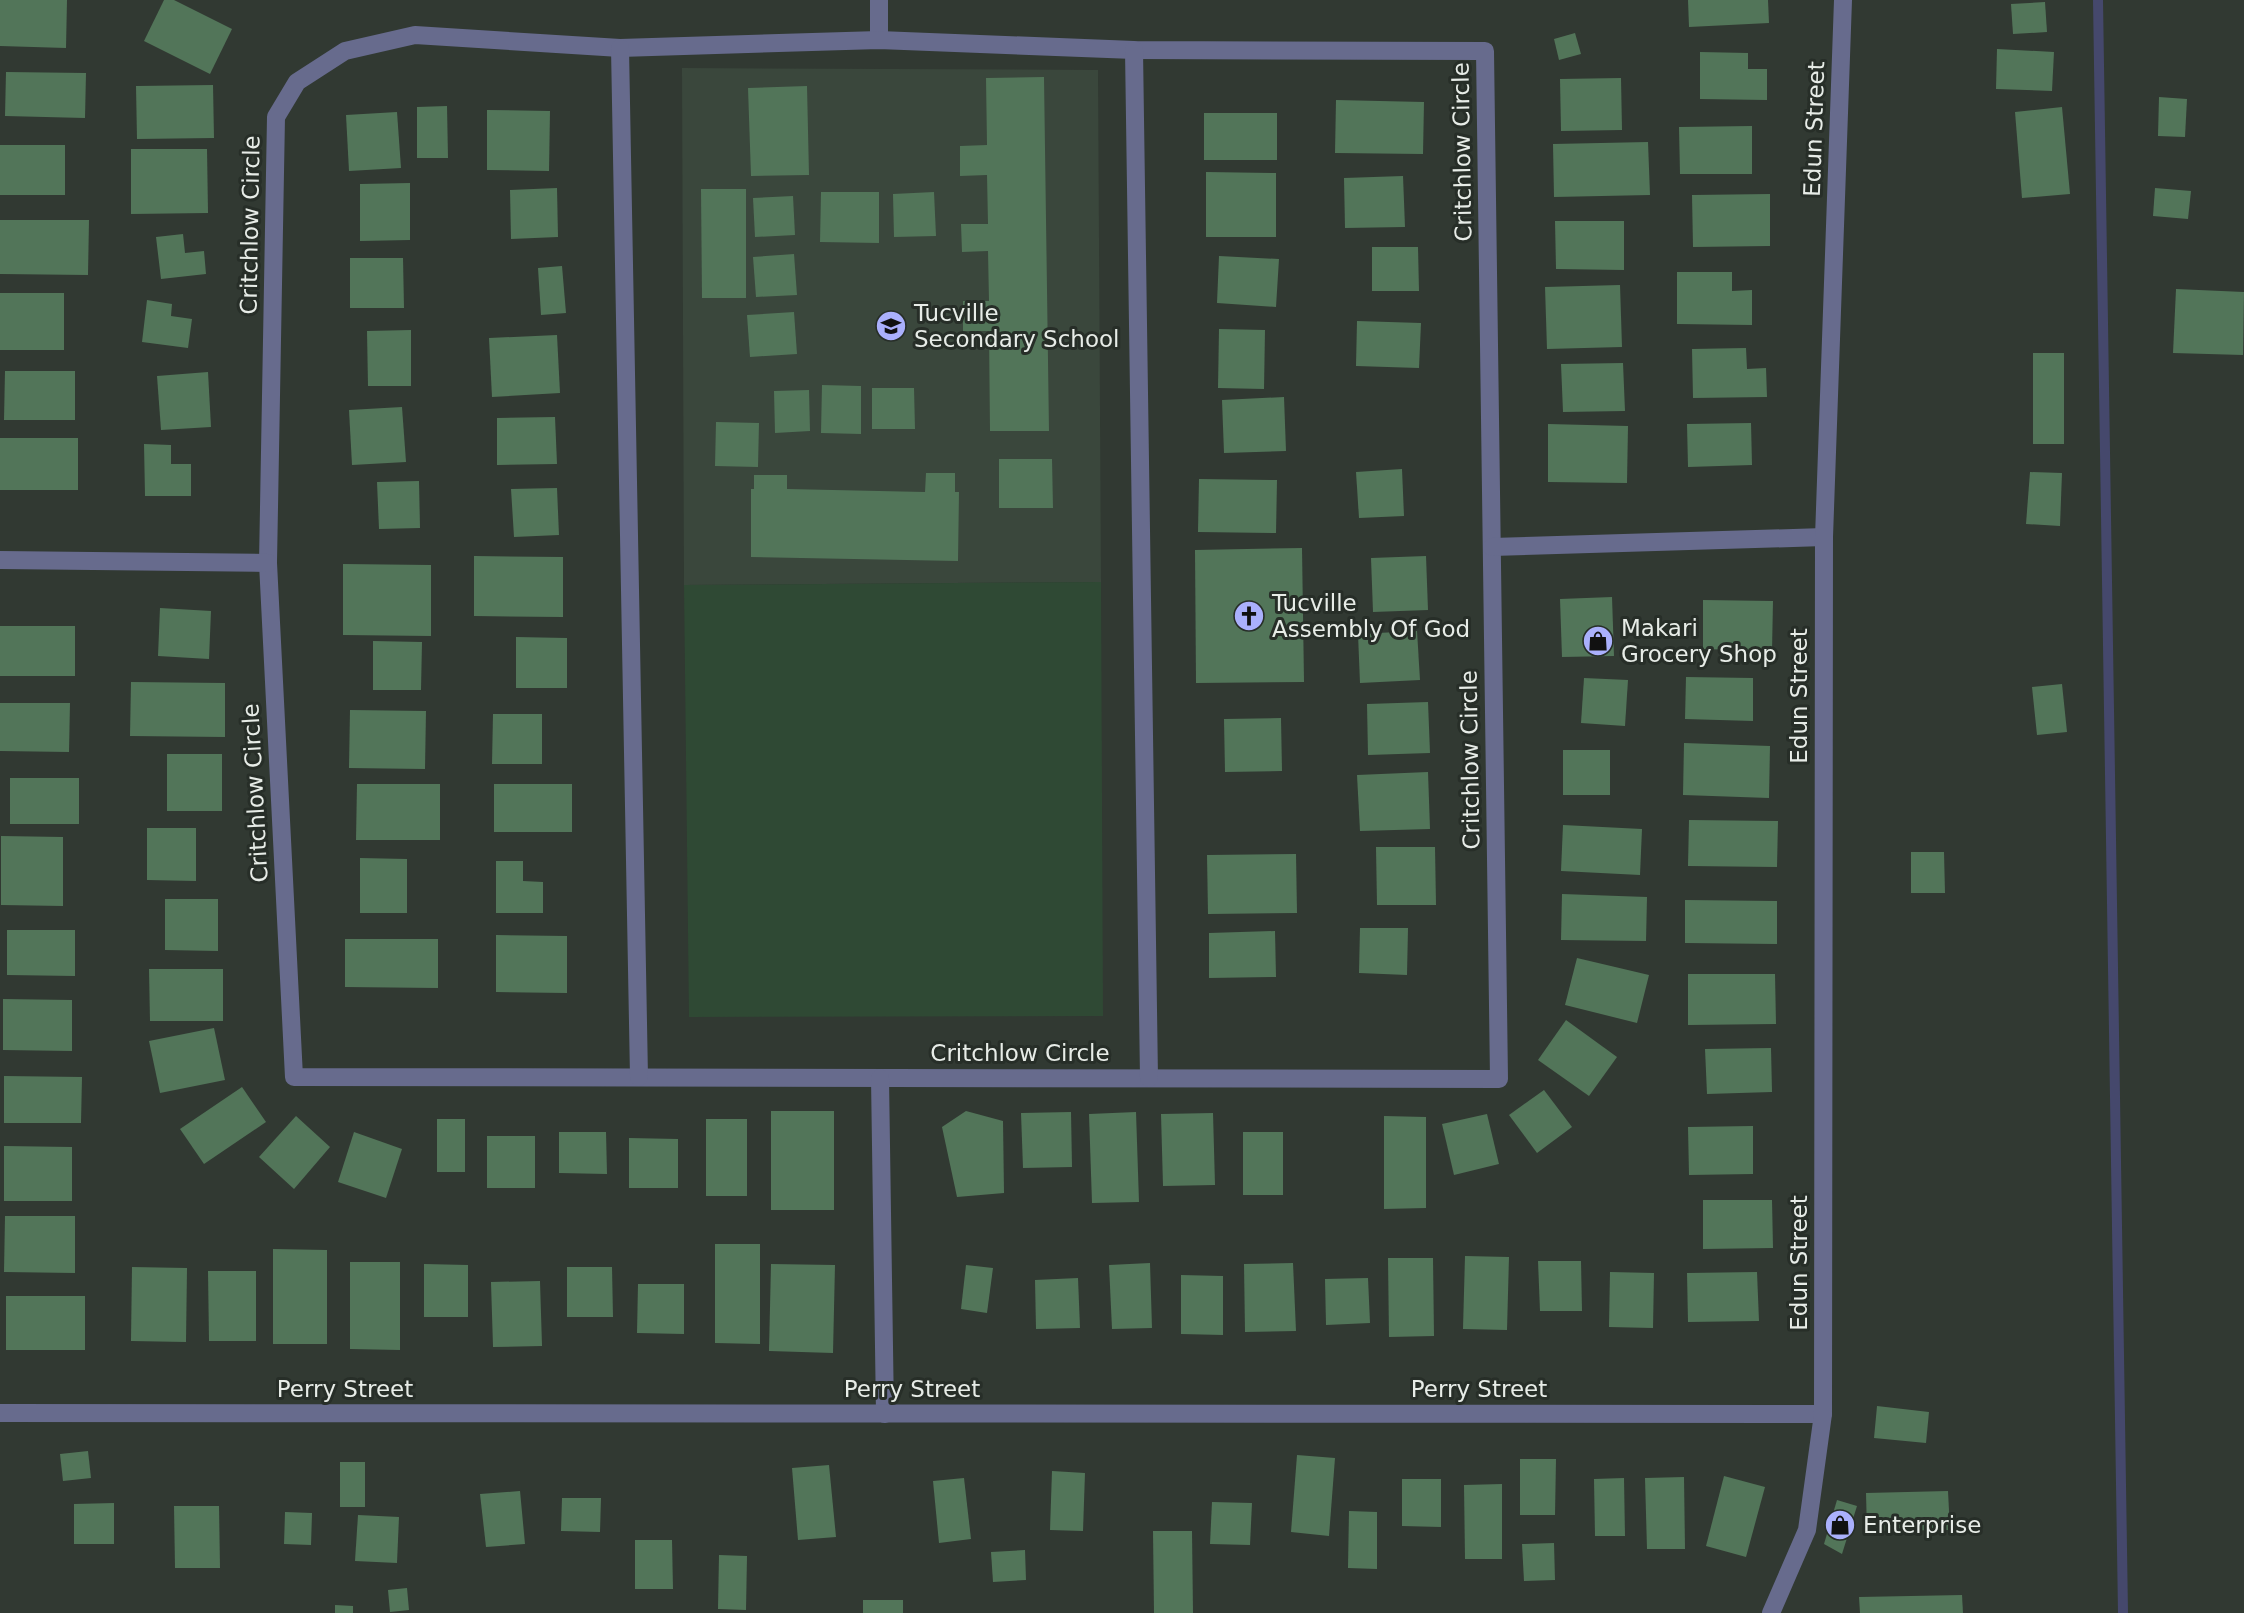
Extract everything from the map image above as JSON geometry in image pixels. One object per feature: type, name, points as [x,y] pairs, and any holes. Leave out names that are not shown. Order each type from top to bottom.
[{"type":"street","points":[[879,0],[879,40]]},
{"type":"street","name":"Edun Street","points":[[1771,1613],[1807,1530],[1824,1393],[1824,537],[1843,0]]},
{"type":"street","name":"Critchlow Circle","points":[[415,35],[620,48],[879,40],[1134,50],[1485,51],[1499,1079],[294,1077],[268,563],[276,117],[298,82],[345,51],[415,35]]},
{"type":"street","points":[[620,48],[639,1077]]},
{"type":"street","points":[[1134,50],[1149,1078]]},
{"type":"street","points":[[1492,547],[1824,537]]},
{"type":"street","points":[[0,560],[268,563]]},
{"type":"street","points":[[880,1078],[884,1414]]},
{"type":"street","name":"Perry Street","points":[[0,1413],[1823,1414]]},
{"type":"shaded area","name":"Tucville Secondary School","points":[[682,68],[1098,70],[1101,582],[684,585]]},
{"type":"green space","points":[[1101,582],[1103,1016],[689,1017],[684,585]]},
{"type":"building","points":[[0,0],[67,0],[66,48],[0,46]]},
{"type":"building","points":[[164,0],[174,0],[232,29],[210,74],[144,41]]},
{"type":"building","points":[[1688,0],[1768,0],[1769,23],[1689,27]]},
{"type":"building","points":[[2045,2],[2047,32],[2013,34],[2011,4]]},
{"type":"building","points":[[1575,33],[1581,54],[1559,60],[1554,39]]},
{"type":"building","points":[[1997,49],[2054,52],[2052,91],[1996,89]]},
{"type":"building","points":[[1700,52],[1748,53],[1748,69],[1767,69],[1767,100],[1700,99]]},
{"type":"building","points":[[6,72],[86,73],[85,118],[5,116]]},
{"type":"building","points":[[1044,77],[1049,431],[990,431],[989,331],[963,331],[963,301],[989,301],[988,251],[962,252],[961,224],[988,224],[987,175],[960,176],[960,146],[987,145],[986,78]]},
{"type":"building","points":[[1621,78],[1622,130],[1561,131],[1560,79]]},
{"type":"building","points":[[213,85],[214,138],[137,139],[136,86]]},
{"type":"building","points":[[807,86],[809,175],[751,176],[748,88]]},
{"type":"building","points":[[2159,97],[2187,99],[2185,137],[2158,136]]},
{"type":"building","points":[[1336,100],[1424,102],[1423,154],[1335,153]]},
{"type":"building","points":[[447,106],[448,158],[417,158],[417,107]]},
{"type":"building","points":[[2062,107],[2070,194],[2022,198],[2015,112]]},
{"type":"building","points":[[487,110],[550,111],[549,171],[487,170]]},
{"type":"building","points":[[397,112],[401,168],[349,171],[346,115]]},
{"type":"building","points":[[1204,113],[1277,113],[1277,160],[1204,160]]},
{"type":"building","points":[[1752,126],[1752,174],[1680,174],[1679,127]]},
{"type":"building","points":[[1648,142],[1650,195],[1554,197],[1553,144]]},
{"type":"building","points":[[0,145],[65,145],[65,195],[0,195]]},
{"type":"building","points":[[131,149],[207,149],[208,213],[131,214]]},
{"type":"building","points":[[1206,172],[1276,173],[1276,237],[1206,237]]},
{"type":"building","points":[[1403,176],[1405,227],[1345,228],[1344,178]]},
{"type":"building","points":[[410,183],[410,240],[360,241],[360,184]]},
{"type":"building","points":[[557,188],[558,237],[511,239],[510,190]]},
{"type":"building","points":[[2155,188],[2191,191],[2188,219],[2153,216]]},
{"type":"building","points":[[701,189],[746,189],[746,298],[702,298]]},
{"type":"building","points":[[821,192],[879,192],[879,243],[820,242]]},
{"type":"building","points":[[934,192],[936,236],[894,237],[893,194]]},
{"type":"building","points":[[1770,194],[1770,246],[1693,247],[1692,195]]},
{"type":"building","points":[[793,196],[795,235],[755,237],[753,198]]},
{"type":"building","points":[[0,220],[89,220],[88,275],[0,274]]},
{"type":"building","points":[[1555,221],[1624,221],[1624,270],[1556,269]]},
{"type":"building","points":[[183,234],[185,253],[204,251],[206,274],[161,279],[156,237]]},
{"type":"building","points":[[1372,247],[1418,247],[1419,291],[1372,291]]},
{"type":"building","points":[[794,254],[797,295],[756,297],[753,257]]},
{"type":"building","points":[[1219,256],[1279,259],[1276,307],[1217,303]]},
{"type":"building","points":[[350,258],[403,258],[404,308],[350,308]]},
{"type":"building","points":[[562,266],[566,313],[541,315],[538,268]]},
{"type":"building","points":[[1677,272],[1732,272],[1732,291],[1752,290],[1752,325],[1677,324]]},
{"type":"building","points":[[1620,285],[1622,347],[1547,349],[1545,287]]},
{"type":"building","points":[[2176,289],[2244,292],[2243,355],[2173,353]]},
{"type":"building","points":[[0,293],[64,293],[64,350],[0,350]]},
{"type":"building","points":[[147,300],[172,304],[171,316],[192,319],[188,348],[142,342]]},
{"type":"building","points":[[794,312],[797,354],[750,357],[747,315]]},
{"type":"building","points":[[1357,321],[1421,323],[1419,368],[1356,366]]},
{"type":"building","points":[[1219,329],[1265,330],[1264,389],[1218,388]]},
{"type":"building","points":[[411,330],[411,386],[368,386],[367,331]]},
{"type":"building","points":[[557,335],[560,393],[492,397],[489,338]]},
{"type":"building","points":[[1746,348],[1747,369],[1766,368],[1767,397],[1693,398],[1692,349]]},
{"type":"building","points":[[2033,353],[2064,353],[2064,444],[2033,444]]},
{"type":"building","points":[[1623,363],[1625,411],[1563,412],[1561,364]]},
{"type":"building","points":[[5,371],[75,371],[75,420],[4,420]]},
{"type":"building","points":[[208,372],[211,427],[161,430],[157,376]]},
{"type":"building","points":[[822,385],[861,386],[861,434],[821,433]]},
{"type":"building","points":[[872,388],[914,388],[915,429],[872,429]]},
{"type":"building","points":[[809,390],[810,431],[775,433],[774,391]]},
{"type":"building","points":[[1284,397],[1286,451],[1224,453],[1222,400]]},
{"type":"building","points":[[402,407],[406,462],[352,465],[349,410]]},
{"type":"building","points":[[555,417],[557,464],[497,465],[497,418]]},
{"type":"building","points":[[716,422],[759,423],[758,467],[715,466]]},
{"type":"building","points":[[1751,423],[1752,465],[1688,467],[1687,424]]},
{"type":"building","points":[[1548,424],[1628,426],[1627,483],[1548,482]]},
{"type":"building","points":[[0,438],[78,438],[78,490],[0,490]]},
{"type":"building","points":[[144,444],[171,445],[171,464],[191,464],[191,496],[145,496]]},
{"type":"building","points":[[999,459],[1052,459],[1053,508],[999,508]]},
{"type":"building","points":[[1402,469],[1404,516],[1359,518],[1356,472]]},
{"type":"building","points":[[2030,472],[2062,473],[2060,526],[2026,524]]},
{"type":"building","points":[[926,473],[955,473],[955,492],[959,492],[958,561],[751,557],[751,489],[754,489],[754,475],[787,475],[787,489],[925,492]]},
{"type":"building","points":[[1199,479],[1277,480],[1276,533],[1198,532]]},
{"type":"building","points":[[419,481],[420,528],[379,529],[377,482]]},
{"type":"building","points":[[557,488],[559,535],[514,537],[511,489]]},
{"type":"building","name":"Tucville Assembly Of God","points":[[1302,548],[1304,682],[1196,683],[1195,550]]},
{"type":"building","points":[[474,556],[563,557],[563,617],[474,616]]},
{"type":"building","points":[[1426,556],[1428,610],[1373,612],[1371,558]]},
{"type":"building","points":[[343,564],[431,565],[431,636],[343,635]]},
{"type":"building","points":[[1612,597],[1614,656],[1562,657],[1560,599]]},
{"type":"building","points":[[1703,600],[1773,601],[1772,651],[1703,649]]},
{"type":"building","points":[[160,608],[211,611],[209,659],[158,656]]},
{"type":"building","points":[[0,626],[75,626],[75,676],[0,676]]},
{"type":"building","points":[[1417,631],[1420,680],[1360,683],[1358,634]]},
{"type":"building","points":[[516,637],[567,638],[567,688],[516,688]]},
{"type":"building","points":[[373,641],[422,642],[421,690],[373,690]]},
{"type":"building","points":[[1686,677],[1753,678],[1753,721],[1685,719]]},
{"type":"building","points":[[1584,678],[1628,680],[1625,726],[1581,723]]},
{"type":"building","points":[[131,682],[225,683],[225,737],[130,736]]},
{"type":"building","points":[[2062,684],[2067,732],[2037,735],[2032,687]]},
{"type":"building","points":[[1428,702],[1430,753],[1368,755],[1367,704]]},
{"type":"building","points":[[0,703],[70,703],[69,752],[0,751]]},
{"type":"building","points":[[350,710],[426,711],[425,769],[349,768]]},
{"type":"building","points":[[493,714],[542,714],[542,764],[492,764]]},
{"type":"building","points":[[1281,718],[1282,771],[1225,772],[1224,719]]},
{"type":"building","points":[[1684,743],[1770,746],[1769,798],[1683,795]]},
{"type":"building","points":[[1563,750],[1610,750],[1610,795],[1563,795]]},
{"type":"building","points":[[167,754],[222,754],[222,811],[167,811]]},
{"type":"building","points":[[1428,772],[1430,829],[1360,831],[1357,775]]},
{"type":"building","points":[[10,778],[79,778],[79,824],[10,824]]},
{"type":"building","points":[[357,784],[440,784],[440,840],[356,840]]},
{"type":"building","points":[[494,784],[572,784],[572,832],[494,832]]},
{"type":"building","points":[[1689,820],[1778,821],[1777,867],[1688,866]]},
{"type":"building","points":[[1563,825],[1642,829],[1640,875],[1561,871]]},
{"type":"building","points":[[147,828],[196,828],[196,881],[147,880]]},
{"type":"building","points":[[1,836],[63,837],[63,906],[1,905]]},
{"type":"building","points":[[1376,847],[1435,847],[1436,905],[1377,905]]},
{"type":"building","points":[[1911,852],[1944,852],[1945,893],[1911,893]]},
{"type":"building","points":[[1296,854],[1297,913],[1208,914],[1207,855]]},
{"type":"building","points":[[360,858],[407,859],[407,913],[360,913]]},
{"type":"building","points":[[496,861],[523,861],[523,881],[543,882],[543,913],[496,913]]},
{"type":"building","points":[[1562,894],[1647,897],[1646,941],[1561,940]]},
{"type":"building","points":[[165,899],[218,899],[218,951],[165,950]]},
{"type":"building","points":[[1685,900],[1777,901],[1777,944],[1685,943]]},
{"type":"building","points":[[1360,928],[1408,928],[1407,975],[1359,973]]},
{"type":"building","points":[[7,930],[75,930],[75,976],[7,975]]},
{"type":"building","points":[[1275,931],[1276,977],[1209,978],[1209,933]]},
{"type":"building","points":[[496,935],[567,936],[567,993],[496,992]]},
{"type":"building","points":[[345,939],[438,939],[438,988],[345,987]]},
{"type":"building","points":[[1577,958],[1649,975],[1637,1023],[1565,1005]]},
{"type":"building","points":[[149,969],[223,969],[223,1021],[150,1021]]},
{"type":"building","points":[[1688,974],[1775,974],[1776,1024],[1688,1025]]},
{"type":"building","points":[[3,999],[72,1000],[72,1051],[3,1050]]},
{"type":"building","points":[[1566,1020],[1617,1057],[1589,1096],[1538,1060]]},
{"type":"building","points":[[214,1028],[225,1080],[160,1093],[149,1041]]},
{"type":"building","points":[[1771,1048],[1772,1092],[1707,1094],[1705,1049]]},
{"type":"building","points":[[4,1076],[82,1077],[81,1123],[4,1123]]},
{"type":"building","points":[[242,1087],[266,1122],[204,1164],[180,1129]]},
{"type":"building","points":[[1544,1090],[1572,1127],[1537,1153],[1509,1115]]},
{"type":"building","points":[[771,1111],[834,1111],[834,1210],[771,1210]]},
{"type":"building","points":[[966,1111],[1003,1121],[1004,1193],[957,1197],[942,1127]]},
{"type":"building","points":[[1071,1112],[1072,1167],[1023,1168],[1021,1113]]},
{"type":"building","points":[[1136,1112],[1139,1202],[1092,1203],[1089,1114]]},
{"type":"building","points":[[1213,1113],[1215,1185],[1163,1186],[1161,1114]]},
{"type":"building","points":[[1487,1114],[1499,1164],[1454,1175],[1442,1124]]},
{"type":"building","points":[[296,1116],[330,1147],[294,1189],[259,1157]]},
{"type":"building","points":[[1384,1116],[1426,1117],[1426,1208],[1384,1209]]},
{"type":"building","points":[[437,1119],[465,1119],[465,1172],[437,1172]]},
{"type":"building","points":[[706,1119],[747,1119],[747,1196],[706,1196]]},
{"type":"building","points":[[1753,1126],[1753,1174],[1689,1175],[1688,1127]]},
{"type":"building","points":[[354,1132],[402,1149],[386,1198],[338,1182]]},
{"type":"building","points":[[559,1132],[606,1132],[607,1174],[559,1173]]},
{"type":"building","points":[[1243,1132],[1283,1132],[1283,1195],[1243,1195]]},
{"type":"building","points":[[487,1136],[535,1136],[535,1188],[487,1188]]},
{"type":"building","points":[[629,1138],[678,1139],[678,1188],[629,1188]]},
{"type":"building","points":[[4,1146],[72,1147],[72,1201],[4,1201]]},
{"type":"building","points":[[1703,1200],[1772,1200],[1773,1248],[1703,1249]]},
{"type":"building","points":[[5,1216],[75,1216],[75,1273],[4,1272]]},
{"type":"building","points":[[715,1244],[760,1244],[760,1344],[715,1343]]},
{"type":"building","points":[[273,1249],[327,1250],[327,1344],[273,1344]]},
{"type":"building","points":[[1465,1256],[1509,1257],[1507,1330],[1463,1329]]},
{"type":"building","points":[[1388,1258],[1433,1258],[1434,1336],[1389,1337]]},
{"type":"building","points":[[1538,1261],[1581,1261],[1582,1311],[1540,1311]]},
{"type":"building","points":[[350,1262],[400,1262],[400,1350],[350,1349]]},
{"type":"building","points":[[1150,1263],[1152,1328],[1112,1329],[1109,1265]]},
{"type":"building","points":[[1293,1263],[1296,1331],[1245,1332],[1244,1264]]},
{"type":"building","points":[[424,1264],[468,1265],[468,1317],[424,1317]]},
{"type":"building","points":[[771,1264],[835,1265],[833,1353],[769,1351]]},
{"type":"building","points":[[966,1265],[993,1268],[987,1313],[961,1309]]},
{"type":"building","points":[[132,1267],[187,1268],[186,1342],[131,1341]]},
{"type":"building","points":[[567,1267],[612,1267],[613,1317],[567,1317]]},
{"type":"building","points":[[208,1271],[256,1271],[256,1341],[209,1341]]},
{"type":"building","points":[[1610,1272],[1654,1273],[1653,1328],[1609,1327]]},
{"type":"building","points":[[1757,1272],[1759,1321],[1688,1322],[1687,1273]]},
{"type":"building","points":[[1181,1275],[1223,1276],[1223,1335],[1181,1334]]},
{"type":"building","points":[[1078,1278],[1080,1328],[1036,1329],[1035,1280]]},
{"type":"building","points":[[1368,1278],[1370,1323],[1326,1325],[1325,1279]]},
{"type":"building","points":[[540,1281],[542,1346],[493,1347],[491,1282]]},
{"type":"building","points":[[638,1284],[684,1284],[684,1334],[637,1333]]},
{"type":"building","points":[[6,1296],[85,1296],[85,1350],[6,1350]]},
{"type":"building","points":[[1877,1406],[1929,1412],[1926,1443],[1874,1438]]},
{"type":"building","points":[[88,1451],[91,1478],[63,1481],[60,1454]]},
{"type":"building","points":[[1297,1455],[1335,1458],[1329,1536],[1291,1532]]},
{"type":"building","points":[[1520,1459],[1556,1459],[1555,1515],[1520,1515]]},
{"type":"building","points":[[340,1462],[365,1462],[365,1507],[340,1507]]},
{"type":"building","points":[[829,1465],[836,1537],[798,1540],[792,1468]]},
{"type":"building","points":[[1052,1471],[1085,1473],[1083,1531],[1050,1530]]},
{"type":"building","points":[[1724,1476],[1765,1487],[1746,1557],[1706,1546]]},
{"type":"building","points":[[1684,1477],[1685,1549],[1647,1549],[1645,1478]]},
{"type":"building","points":[[964,1478],[971,1539],[939,1543],[933,1481]]},
{"type":"building","points":[[1624,1478],[1625,1536],[1595,1536],[1594,1479]]},
{"type":"building","points":[[1402,1479],[1441,1479],[1441,1527],[1402,1526]]},
{"type":"building","points":[[1502,1484],[1502,1559],[1465,1559],[1464,1485]]},
{"type":"building","points":[[520,1491],[525,1544],[486,1547],[480,1494]]},
{"type":"building","points":[[1948,1491],[1950,1530],[1867,1531],[1866,1493]]},
{"type":"building","points":[[562,1498],[601,1498],[600,1532],[561,1531]]},
{"type":"building","name":"Enterprise","points":[[1837,1500],[1857,1506],[1842,1554],[1824,1544]]},
{"type":"building","points":[[1212,1502],[1252,1503],[1250,1545],[1210,1544]]},
{"type":"building","points":[[114,1503],[114,1544],[74,1544],[74,1504]]},
{"type":"building","points":[[174,1506],[219,1506],[220,1568],[175,1568]]},
{"type":"building","points":[[1349,1511],[1377,1512],[1377,1569],[1348,1568]]},
{"type":"building","points":[[285,1512],[312,1513],[311,1545],[284,1544]]},
{"type":"building","points":[[358,1515],[399,1517],[397,1563],[355,1561]]},
{"type":"building","points":[[1153,1531],[1192,1531],[1193,1613],[1154,1613]]},
{"type":"building","points":[[635,1540],[672,1540],[673,1589],[635,1589]]},
{"type":"building","points":[[1554,1543],[1555,1580],[1524,1581],[1522,1544]]},
{"type":"building","points":[[1025,1550],[1026,1580],[993,1582],[991,1552]]},
{"type":"building","points":[[719,1555],[747,1556],[746,1610],[718,1609]]},
{"type":"building","points":[[407,1588],[409,1610],[390,1612],[388,1590]]},
{"type":"building","points":[[1962,1595],[1963,1613],[1860,1613],[1859,1597]]},
{"type":"building","points":[[863,1600],[903,1600],[903,1613],[863,1613]]},
{"type":"building","points":[[335,1605],[353,1606],[353,1613],[335,1613]]},
{"type":"waterway","points":[[2098,0],[2123,1613]]},
{"type":"place","name":"Tucville Secondary School","points":[[891,326]]},
{"type":"place","name":"Tucville Assembly Of God","points":[[1249,616]]},
{"type":"place","name":"Makari Grocery Shop","points":[[1598,641]]},
{"type":"place","name":"Enterprise","points":[[1840,1525]]}]
